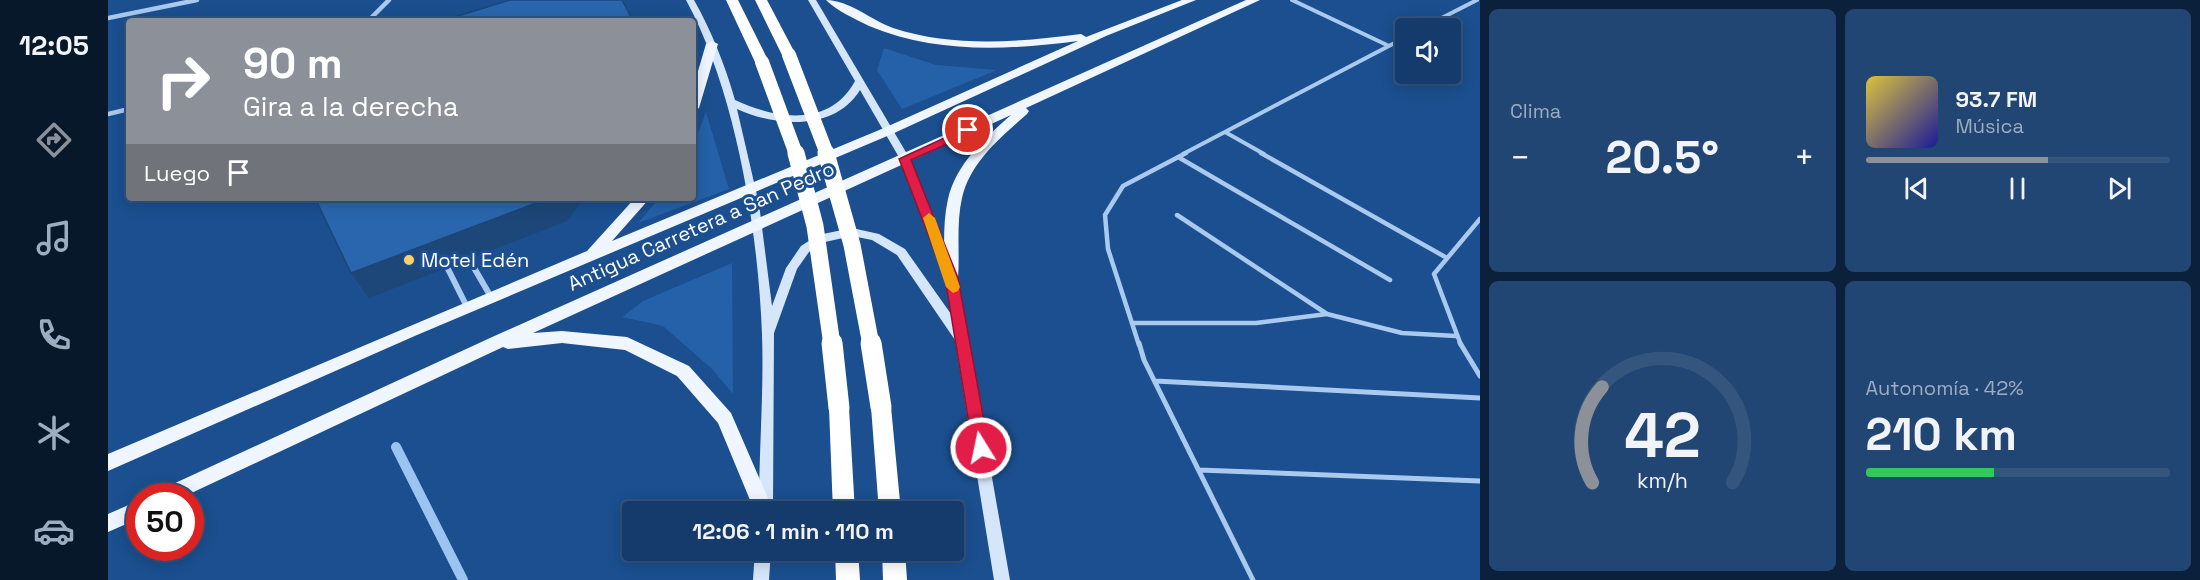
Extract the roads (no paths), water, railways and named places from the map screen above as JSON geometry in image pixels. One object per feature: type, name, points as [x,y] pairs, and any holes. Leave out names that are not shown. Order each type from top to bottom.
[{"type":"highway","points":[[732,0],[762,62],[787,124],[809,199],[828,304],[839,408],[843,501]]},
{"type":"highway","points":[[761,0],[789,55],[815,118],[839,194],[862,288],[881,407],[889,501]]},
{"type":"highway","points":[[847,561],[848,580]]},
{"type":"highway","points":[[894,561],[895,580]]},
{"type":"main road","points":[[690,0],[712,44],[731,102],[752,187],[758,225],[768,335],[766,501]]},
{"type":"main road","points":[[812,0],[905,159],[951,278],[1002,580]]},
{"type":"main road","points":[[831,0],[864,20],[904,34],[947,43],[1032,45],[1102,34]]},
{"type":"main road","name":"Antigua Carretera a San Pedro","points":[[196,483],[496,343],[1255,0]]},
{"type":"main road","name":"Antigua Carretera a San Pedro","points":[[108,463],[411,331],[888,131],[1102,34],[1185,1]]},
{"type":"main road","points":[[696,98],[712,44]]},
{"type":"main road","points":[[731,102],[748,111],[770,117],[794,119],[817,116],[836,108],[850,97],[860,80]]},
{"type":"main road","points":[[951,278],[956,198],[967,170],[984,148],[1032,102]]},
{"type":"main road","points":[[590,255],[640,201]]},
{"type":"main road","points":[[768,335],[792,268],[805,249],[822,238],[852,232],[876,237],[901,252],[962,341]]},
{"type":"main road","points":[[496,343],[562,337],[627,344],[683,371],[725,418],[761,501]]},
{"type":"main road","points":[[108,523],[126,515]]},
{"type":"main road","points":[[761,580],[762,561]]},
{"type":"street","points":[[108,18],[197,0]]},
{"type":"street","points":[[371,18],[388,0]]},
{"type":"street","points":[[108,114],[126,111]]},
{"type":"street","points":[[463,249],[491,297]]},
{"type":"street","points":[[442,257],[467,308]]},
{"type":"lane","points":[[1292,0],[1389,46]]},
{"type":"lane","points":[[1442,18],[1477,0]]},
{"type":"lane","points":[[1254,580],[1144,360],[1108,249],[1105,215],[1123,186],[1395,43]]},
{"type":"lane","points":[[1225,132],[1447,258]]},
{"type":"lane","points":[[1178,157],[1390,280]]},
{"type":"lane","points":[[1177,215],[1327,314],[1402,333],[1455,336]]},
{"type":"lane","points":[[1480,219],[1434,274],[1455,336],[1480,376]]},
{"type":"lane","points":[[1132,323],[1256,323],[1327,314]]},
{"type":"lane","points":[[1155,381],[1480,398]]},
{"type":"lane","points":[[1198,470],[1480,481]]},
{"type":"waterway","points":[[396,447],[463,580]]},
{"type":"place","name":"Motel Edén","points":[[409,260]]}]
